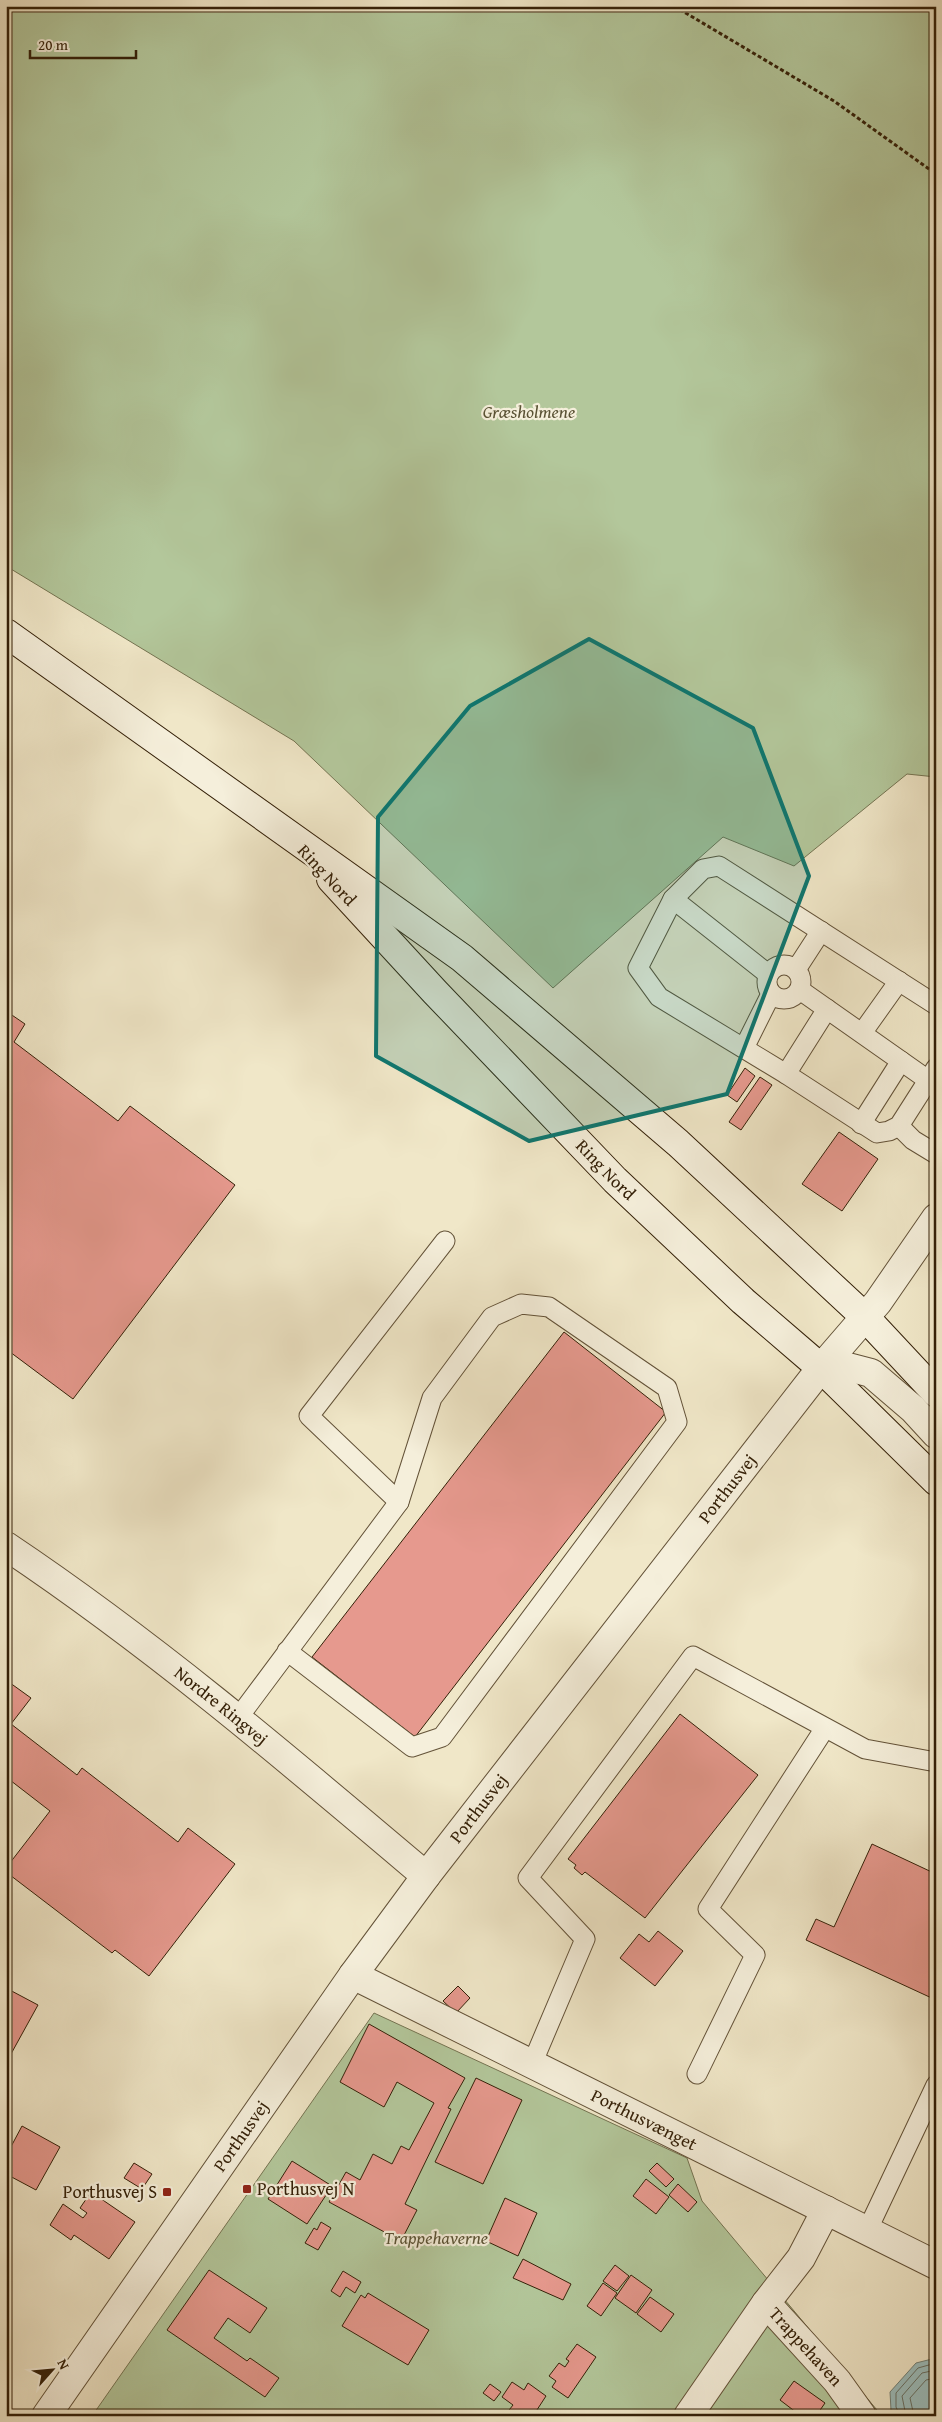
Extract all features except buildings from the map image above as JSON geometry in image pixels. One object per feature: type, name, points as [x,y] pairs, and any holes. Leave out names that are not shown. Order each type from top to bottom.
[{"type":"street","name":"Ring Nord","points":[[6,633],[462,958],[678,1143],[865,1317],[936,1393]]},
{"type":"street","name":"Ring Nord","points":[[294,839],[435,992],[615,1180],[743,1301],[822,1368],[936,1481]]},
{"type":"street","name":"Porthusvej","points":[[46,2416],[353,1975],[426,1876],[822,1368],[865,1317],[934,1222]]},
{"type":"street","points":[[822,1368],[848,1367],[871,1373],[913,1409],[936,1434]]},
{"type":"street","name":"Nordre Ringvej","points":[[6,1546],[53,1577],[238,1718],[426,1876]]},
{"type":"street","name":"Porthusvænget","points":[[353,1975],[936,2265]]},
{"type":"street","name":"Trappehaven","points":[[688,2416],[766,2303],[800,2258],[826,2210]]},
{"type":"street","name":"Trappehaven","points":[[766,2303],[837,2381],[862,2416]]},
{"type":"lane","points":[[800,990],[901,1060],[932,1074],[899,1126],[889,1132],[877,1133],[860,1124],[786,1074],[659,997],[638,968],[673,899],[703,869],[720,866],[936,1005]]},
{"type":"lane","points":[[673,899],[768,974]]},
{"type":"lane","points":[[797,968],[821,931]]},
{"type":"lane","points":[[786,964],[797,968],[802,979],[800,990],[792,998],[781,999],[771,994],[766,984],[768,974],[776,966],[786,964]]},
{"type":"lane","points":[[862,1033],[899,981]]},
{"type":"lane","points":[[744,1048],[771,994]]},
{"type":"lane","points":[[786,1074],[827,1009]]},
{"type":"lane","points":[[860,1124],[901,1060]]},
{"type":"lane","points":[[899,1126],[913,1140],[936,1154]]},
{"type":"lane","points":[[399,1502],[309,1416],[445,1241]]},
{"type":"lane","points":[[238,1718],[287,1651],[399,1502],[432,1398],[492,1317],[521,1304],[549,1307],[667,1388],[676,1422],[442,1737],[412,1747],[287,1651]]},
{"type":"lane","points":[[532,2064],[585,1939],[528,1878],[693,1656],[865,1749],[936,1762]]},
{"type":"lane","points":[[697,2074],[754,1955],[708,1909],[825,1728]]},
{"type":"lane","points":[[867,2231],[936,2085]]},
{"type":"path","points":[[674,6],[834,101],[936,174]]},
{"type":"highlighted area","points":[[589,639],[753,728],[809,876],[727,1094],[529,1141],[376,1056],[378,817],[470,706]]},
{"type":"green space","name":"Græsholmene","points":[[6,6],[936,6],[936,777],[907,774],[794,866],[723,837],[553,988],[294,741],[6,566]]},
{"type":"green space","name":"Trappehaverne","points":[[374,2013],[687,2158],[702,2201],[882,2416],[92,2416]]},
{"type":"water","points":[[936,2358],[936,2416],[897,2416],[891,2410],[890,2392],[916,2363]]},
{"type":"place","name":"Porthusvej N","points":[[247,2189]]},
{"type":"place","name":"Porthusvej S","points":[[167,2192]]}]
